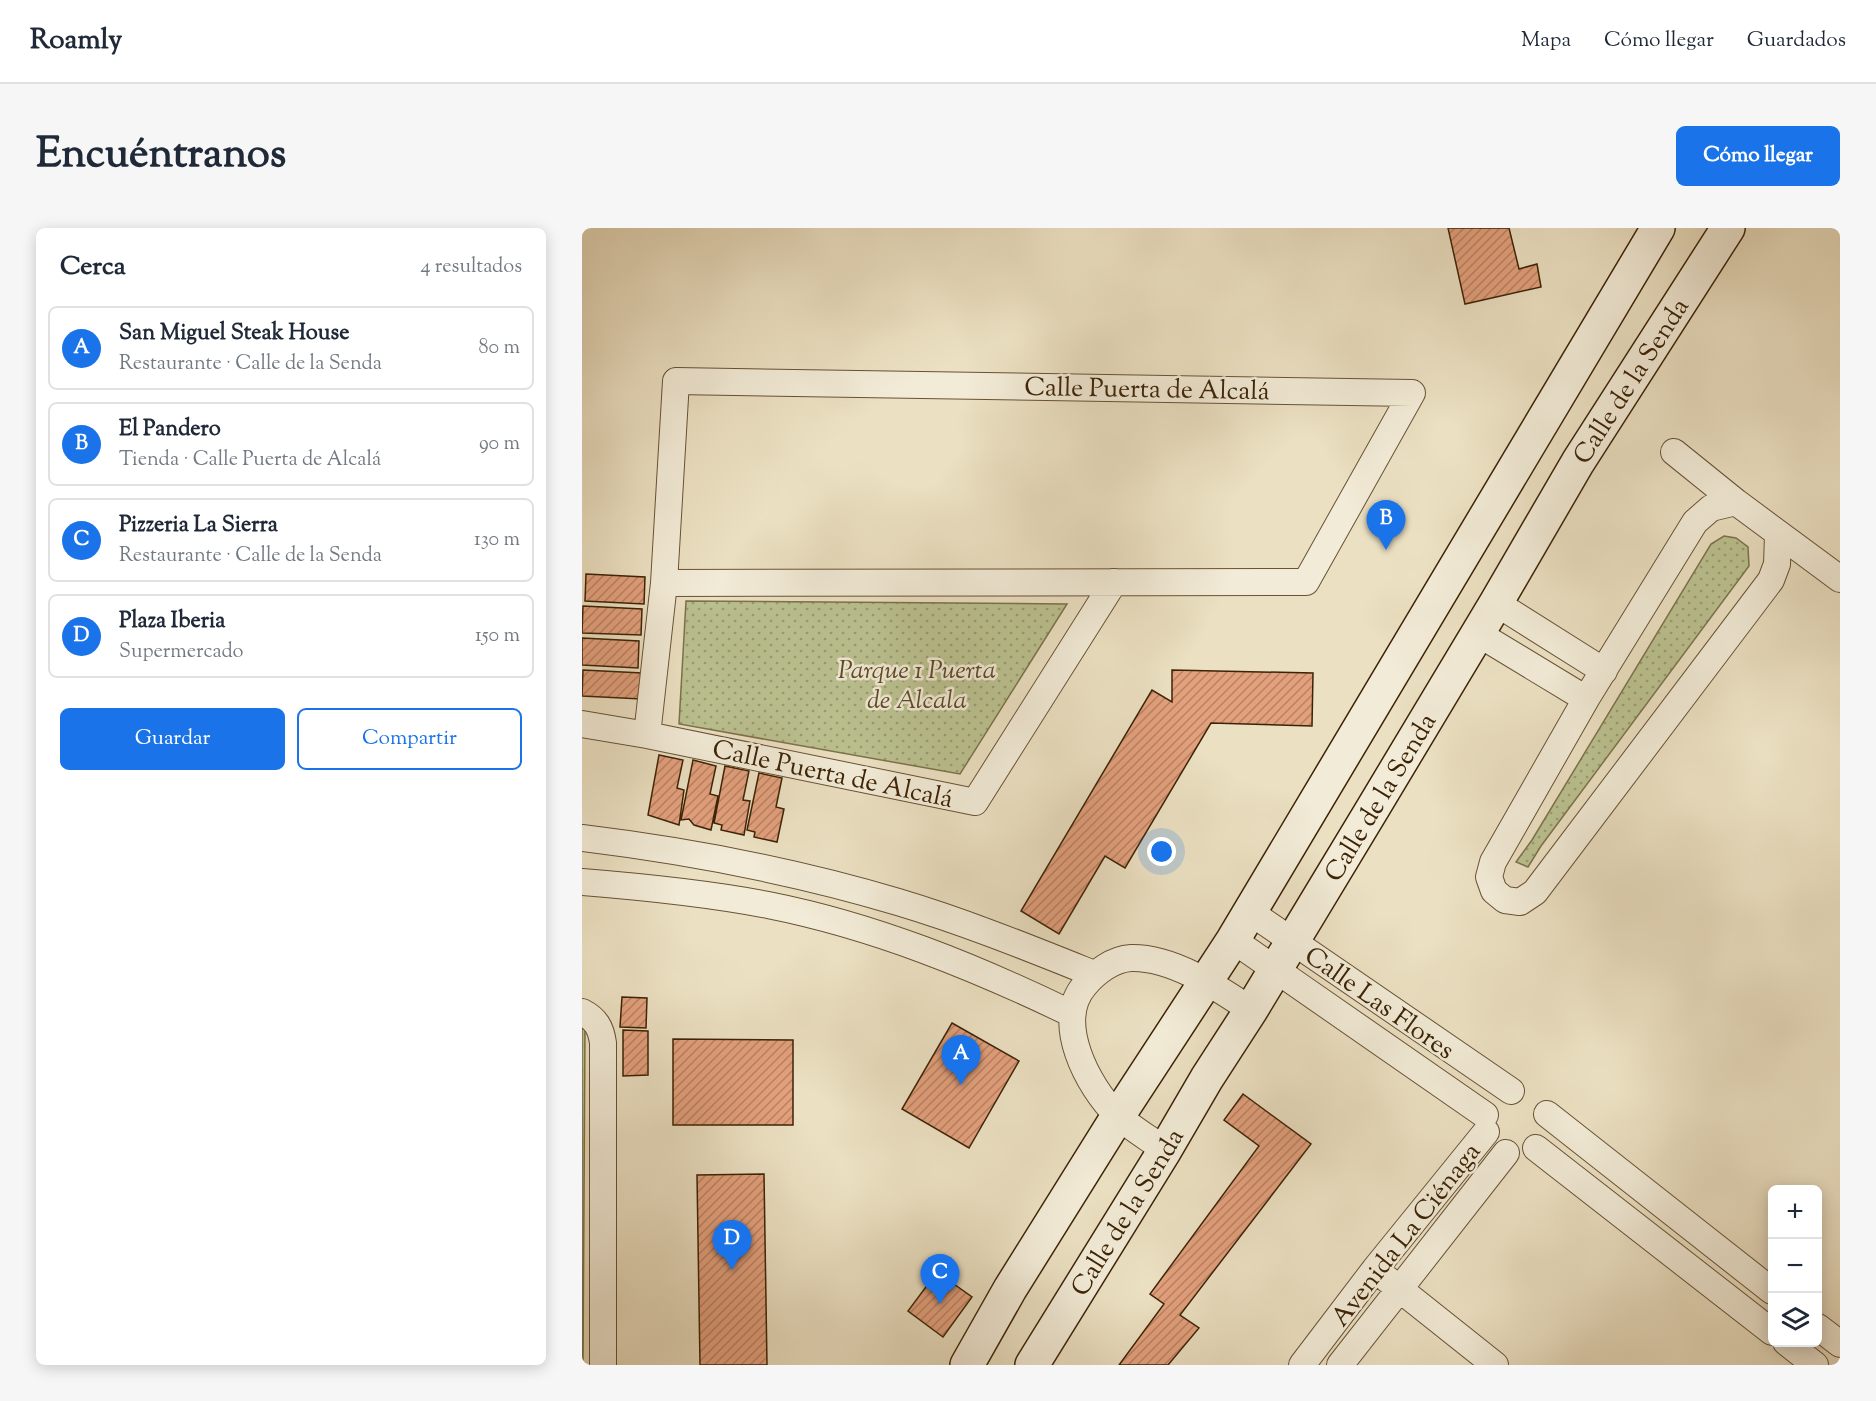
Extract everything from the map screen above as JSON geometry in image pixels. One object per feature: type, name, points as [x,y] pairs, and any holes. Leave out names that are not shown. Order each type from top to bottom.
[{"type":"main road","name":"Calle de la Senda","points":[[968,1365],[1010,1289],[1250,912],[1658,228]]},
{"type":"main road","name":"Calle de la Senda","points":[[1032,1365],[1276,969],[1578,462],[1728,228]]},
{"type":"street","name":"Calle Puerta de Alcalá","points":[[647,735],[664,583],[676,381],[1412,393],[1306,582],[664,583]]},
{"type":"street","points":[[1674,452],[1736,502],[1840,579]]},
{"type":"street","points":[[1736,502],[1711,508],[1695,522],[1586,699],[1494,862],[1489,877],[1494,891],[1505,900],[1520,902],[1535,892],[1771,580],[1777,564],[1778,534]]},
{"type":"street","name":"Calle Puerta de Alcalá","points":[[582,724],[647,735],[975,802],[1114,582]]},
{"type":"street","points":[[1496,603],[1604,671]]},
{"type":"street","points":[[1477,633],[1586,699]]},
{"type":"street","points":[[582,838],[663,848],[736,861],[818,880],[899,902],[980,929],[1094,974]]},
{"type":"street","points":[[582,882],[667,889],[769,905],[869,931],[966,965],[1072,1014]]},
{"type":"street","name":"Calle Las Flores","points":[[1250,912],[1511,1091]]},
{"type":"street","points":[[966,965],[980,929]]},
{"type":"street","name":"Calle Las Flores","points":[[1233,939],[1485,1124]]},
{"type":"street","points":[[1165,1150],[1118,1116],[1096,1089],[1085,1070],[1075,1045],[1072,1014],[1080,990],[1094,974],[1116,962],[1131,958],[1163,963],[1207,981],[1251,1010]]},
{"type":"street","points":[[582,1012],[594,1020],[601,1031],[603,1043],[603,1365]]},
{"type":"street","points":[[1511,1091],[1520,1091],[1537,1099],[1544,1106],[1547,1114],[1547,1133],[1536,1148],[1527,1153],[1516,1155],[1506,1153],[1490,1141],[1485,1124],[1490,1104],[1499,1096],[1511,1091]]},
{"type":"street","points":[[1547,1114],[1768,1288]]},
{"type":"street","name":"Avenida La Ciénaga","points":[[1302,1365],[1485,1124]]},
{"type":"street","points":[[1536,1148],[1768,1328]]},
{"type":"street","name":"Avenida La Ciénaga","points":[[1340,1365],[1506,1153]]},
{"type":"street","points":[[1375,1269],[1495,1365]]},
{"type":"street","points":[[1822,1330],[1840,1344]]},
{"type":"street","points":[[1792,1347],[1815,1365]]},
{"type":"green space","points":[[1724,536],[1736,538],[1748,547],[1749,566],[1541,846],[1528,867],[1516,862],[1532,840],[1711,544]]},
{"type":"green space","name":"Parque 1 Puerta de Alcala","points":[[686,601],[1067,604],[960,774],[679,724]]},
{"type":"green space","points":[[582,1029],[585,1029],[583,1365],[582,1365]]},
{"type":"building","points":[[1448,228],[1509,228],[1519,269],[1537,264],[1541,287],[1465,304]]},
{"type":"building","points":[[586,574],[645,577],[644,604],[585,601]]},
{"type":"building","points":[[583,606],[642,609],[641,635],[582,633]]},
{"type":"building","points":[[582,638],[639,641],[638,668],[582,665]]},
{"type":"building","points":[[583,670],[642,673],[641,699],[582,696]]},
{"type":"building","points":[[1172,670],[1313,673],[1312,726],[1211,723],[1125,868],[1105,856],[1059,934],[1021,911],[1152,690],[1172,702]]},
{"type":"building","points":[[659,755],[683,760],[677,788],[684,790],[679,825],[648,815]]},
{"type":"building","points":[[693,760],[716,766],[710,794],[718,796],[711,830],[694,825],[689,819],[681,820]]},
{"type":"building","points":[[725,766],[749,771],[743,800],[750,801],[744,835],[721,830],[722,825],[714,823]]},
{"type":"building","points":[[759,773],[782,778],[776,807],[784,809],[777,842],[754,837],[755,832],[747,830]]},
{"type":"building","points":[[622,997],[647,998],[646,1028],[620,1027]]},
{"type":"building","points":[[952,1023],[1019,1061],[969,1148],[902,1109]]},
{"type":"building","points":[[623,1030],[648,1031],[648,1075],[623,1076]]},
{"type":"building","points":[[673,1039],[793,1040],[793,1125],[673,1125]]},
{"type":"building","points":[[1243,1094],[1311,1144],[1180,1315],[1199,1328],[1168,1365],[1119,1365],[1164,1304],[1150,1294],[1259,1146],[1224,1120]]},
{"type":"building","points":[[764,1174],[767,1365],[700,1365],[697,1175]]},
{"type":"building","points":[[937,1272],[972,1297],[943,1337],[908,1311]]},
{"type":"place","name":"El Pandero","points":[[1386,550]]},
{"type":"place","name":"San Miguel Steak House","points":[[961,1085]]},
{"type":"place","name":"Plaza Iberia","points":[[732,1270]]},
{"type":"place","name":"Pizzeria La Sierra","points":[[940,1304]]}]
